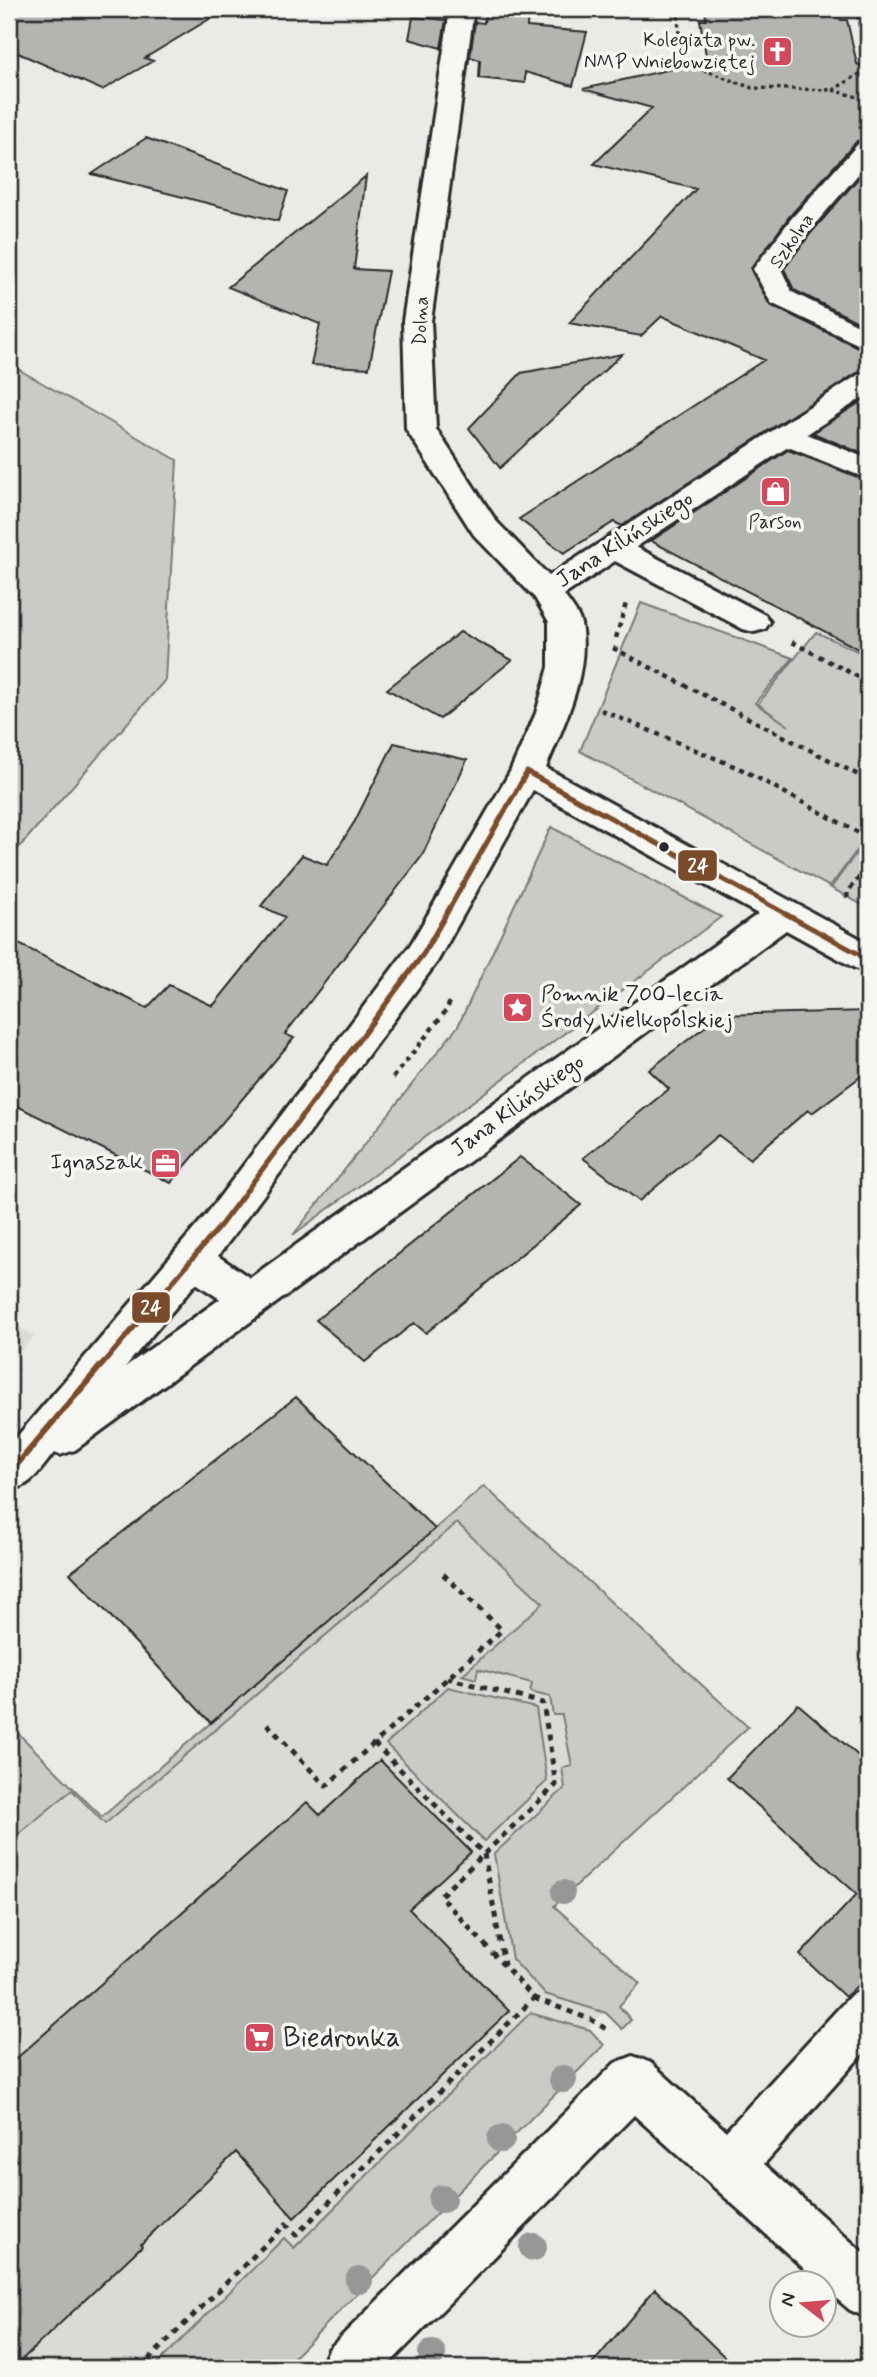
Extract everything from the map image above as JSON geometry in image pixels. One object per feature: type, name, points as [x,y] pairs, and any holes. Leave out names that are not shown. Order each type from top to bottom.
[{"type":"street","name":"Dolna","points":[[462,9],[418,321],[421,429],[485,528],[547,592]]},
{"type":"street","name":"Szkolna","points":[[868,148],[800,225],[768,269],[781,297],[868,341]]},
{"type":"street","name":"Jana Kilińskiego","points":[[11,1472],[192,1259],[424,953],[527,772],[552,713],[565,667],[565,622],[547,592],[868,381]]},
{"type":"street","points":[[785,435],[868,470]]},
{"type":"street","points":[[613,548],[754,622]]},
{"type":"street","points":[[527,772],[868,959]]},
{"type":"street","name":"Jana Kilińskiego","points":[[11,1472],[785,913]]},
{"type":"street","points":[[192,1259],[250,1299]]},
{"type":"street","points":[[728,2166],[868,2012]]},
{"type":"street","points":[[348,2368],[633,2081],[868,2292]]},
{"type":"path","points":[[678,9],[680,61],[752,89],[833,90],[858,97]]},
{"type":"path","points":[[833,90],[868,68],[856,9]]},
{"type":"path","points":[[754,622],[868,682]]},
{"type":"path","points":[[612,648],[868,780]]},
{"type":"path","points":[[599,710],[743,770],[868,838]]},
{"type":"path","points":[[267,1724],[326,1786],[502,1630],[443,1574]]},
{"type":"path","points":[[447,1678],[543,1703],[556,1784],[440,1896],[534,1998],[599,2022],[614,2036],[633,2081]]},
{"type":"path","points":[[374,1743],[484,1854],[504,1965]]},
{"type":"path","points":[[140,2368],[286,2224],[296,2235],[534,1998]]},
{"type":"shaded area","points":[[9,364],[177,460],[165,680],[9,859]]},
{"type":"shaded area","points":[[641,603],[793,658],[755,703],[789,726],[758,704],[816,632],[868,656],[868,835],[830,887],[580,751]]},
{"type":"shaded area","points":[[551,827],[721,917],[293,1235],[458,1026]]},
{"type":"shaded area","points":[[868,837],[868,908],[831,888]]},
{"type":"shaded area","points":[[9,1320],[34,1337],[9,1362]]},
{"type":"shaded area","points":[[484,1486],[748,1727],[554,1906],[636,1980],[252,2368],[9,2368],[9,1743],[19,1734],[102,1817]]},
{"type":"shaded area","points":[[484,1486],[748,1727],[554,1906],[640,1983],[619,2006],[631,2020],[622,2029],[606,2013],[545,1994],[512,1959],[494,1854],[565,1788],[562,1768],[572,1766],[562,1715],[553,1715],[550,1697],[530,1692],[532,1683],[478,1669],[476,1679],[462,1675],[543,1603],[457,1523],[105,1824],[72,1790],[9,1842],[9,1742],[19,1734],[102,1817]]},
{"type":"shaded area","points":[[448,1687],[536,1708],[547,1781],[484,1841],[386,1744]]},
{"type":"shaded area","points":[[530,2013],[590,2030],[604,2045],[283,2368],[153,2368],[284,2238],[294,2248]]},
{"type":"building","points":[[9,9],[226,9],[145,58],[153,61],[102,90],[9,49]]},
{"type":"building","points":[[486,9],[528,9],[527,27],[587,32],[573,86],[525,72],[525,83],[479,78],[480,60],[470,57],[475,22],[484,23]]},
{"type":"building","points":[[705,9],[838,9],[841,20],[847,20],[857,64],[868,69],[868,138],[857,141],[789,217],[751,270],[770,305],[868,352],[868,371],[857,373],[622,526],[614,522],[564,553],[519,519],[764,360],[662,316],[641,336],[569,323],[696,189],[594,164],[652,108],[583,89],[707,61],[700,20],[706,20]]},
{"type":"building","points":[[413,17],[446,20],[441,48],[409,39]]},
{"type":"building","points":[[146,138],[288,191],[278,221],[92,174]]},
{"type":"building","points":[[868,167],[868,327],[794,290],[784,269]]},
{"type":"building","points":[[366,176],[354,269],[388,271],[369,368],[311,365],[320,324],[228,287]]},
{"type":"building","points":[[622,354],[500,468],[469,428],[521,373]]},
{"type":"building","points":[[868,397],[868,456],[813,433]]},
{"type":"building","points":[[788,450],[868,481],[868,654],[651,541]]},
{"type":"building","points":[[460,632],[512,660],[440,719],[387,689]]},
{"type":"building","points":[[394,743],[467,760],[422,856],[285,1034],[294,1038],[171,1183],[9,1102],[9,939],[147,1008],[169,985],[213,1006],[285,917],[261,906],[302,855],[327,865],[355,821]]},
{"type":"building","points":[[868,1011],[868,1071],[812,1113],[808,1110],[750,1159],[718,1135],[639,1201],[583,1158],[669,1089],[649,1070],[720,1015]]},
{"type":"building","points":[[520,1157],[581,1205],[426,1333],[414,1323],[365,1362],[316,1320]]},
{"type":"building","points":[[296,1397],[435,1529],[211,1723],[70,1573]]},
{"type":"building","points":[[798,1704],[868,1764],[868,1976],[845,1997],[800,1955],[857,1894],[727,1778]]},
{"type":"building","name":"Biedronka","points":[[380,1760],[471,1852],[409,1909],[509,2011],[294,2218],[236,2152],[141,2244],[142,2246],[13,2368],[9,2368],[9,2065],[307,1802],[320,1815]]},
{"type":"building","points":[[655,2289],[736,2368],[589,2368]]},
{"type":"transit line","name":"24","points":[[527,772],[868,959]]},
{"type":"transit line","name":"24","points":[[9,1474],[220,1226],[424,953],[527,772]]},
{"type":"place","name":"Kolegiata pw. NMP Wniebowziętej","points":[[778,51]]},
{"type":"place","name":"Parson","points":[[775,491]]},
{"type":"place","name":"Pomnik 700-lecia Środy Wielkopolskiej","points":[[518,1008]]},
{"type":"place","name":"Ignaszak","points":[[166,1163]]},
{"type":"place","name":"Biedronka","points":[[260,2038]]}]
